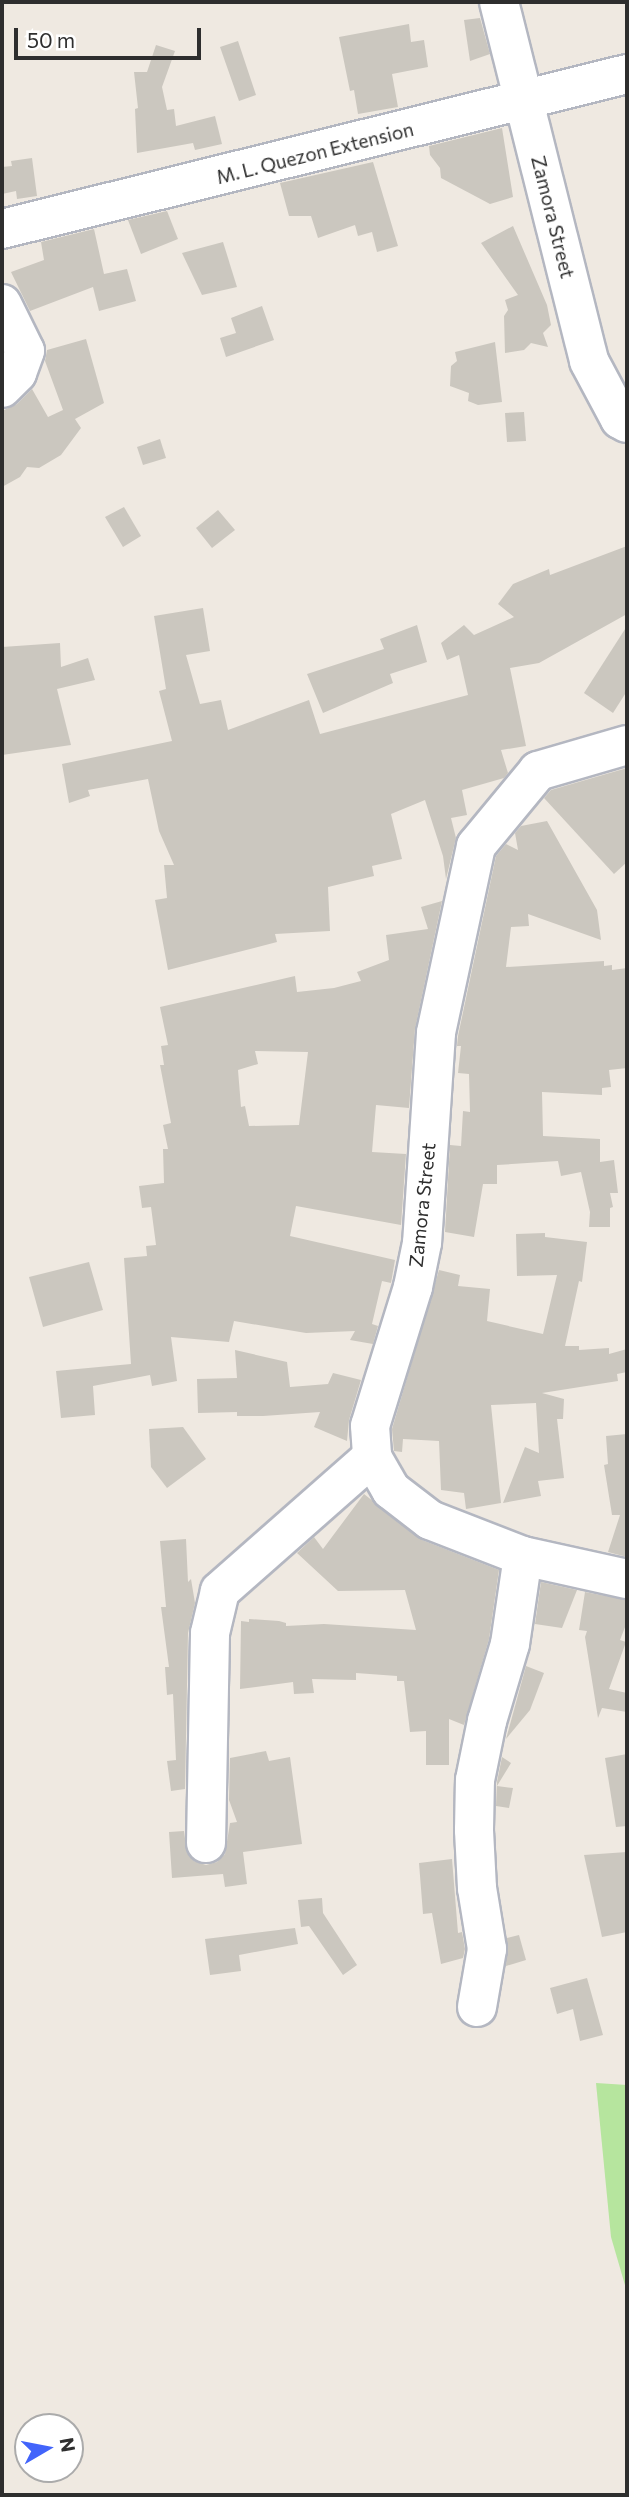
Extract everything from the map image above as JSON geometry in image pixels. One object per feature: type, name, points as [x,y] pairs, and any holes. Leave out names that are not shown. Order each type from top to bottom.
[{"type":"street","name":"Zamora Street","points":[[499,2],[589,360],[620,419],[627,423]]},
{"type":"street","name":"M. L. Quezon Extension","points":[[2,229],[523,102],[627,74]]},
{"type":"street","points":[[2,304],[25,351],[17,373],[2,388]]},
{"type":"street","name":"Zamora Street","points":[[627,745],[538,771],[476,846],[436,1033],[422,1243],[414,1287],[370,1426],[372,1457],[391,1490],[430,1520],[523,1556],[627,1579]]},
{"type":"street","points":[[206,1843],[210,1633],[220,1591],[372,1457]]},
{"type":"street","points":[[477,2007],[487,1949],[477,1888],[475,1780],[487,1721],[510,1644],[523,1556]]},
{"type":"green space","points":[[596,2083],[627,2085],[627,2292],[611,2237]]},
{"type":"building","points":[[480,18],[490,54],[470,61],[464,20]]},
{"type":"building","points":[[409,24],[411,42],[424,40],[428,67],[392,74],[398,107],[358,114],[354,90],[350,91],[339,37]]},
{"type":"building","points":[[238,41],[256,95],[239,101],[220,47]]},
{"type":"building","points":[[156,45],[175,51],[162,87],[167,110],[174,109],[176,126],[215,116],[222,144],[195,150],[193,143],[137,153],[135,109],[138,108],[134,72],[147,72]]},
{"type":"building","points":[[502,128],[513,197],[490,204],[441,178],[440,168],[430,155],[429,146]]},
{"type":"building","points":[[32,158],[37,196],[17,199],[16,191],[2,194],[2,167],[12,166],[11,161]]},
{"type":"building","points":[[373,162],[398,246],[377,252],[372,232],[358,236],[355,225],[318,238],[311,216],[289,216],[280,183]]},
{"type":"building","points":[[167,211],[178,239],[141,254],[128,220]]},
{"type":"building","points":[[513,226],[547,305],[551,325],[543,333],[548,347],[531,343],[524,350],[505,353],[504,316],[508,310],[505,300],[518,295],[481,243]]},
{"type":"building","points":[[94,229],[104,274],[127,269],[136,301],[99,311],[93,287],[30,311],[11,272],[44,260],[41,242]]},
{"type":"building","points":[[223,242],[237,287],[202,295],[182,253]]},
{"type":"building","points":[[262,306],[274,340],[226,357],[220,338],[236,333],[231,318]]},
{"type":"building","points":[[86,339],[104,403],[75,419],[81,428],[61,455],[39,468],[27,467],[20,477],[2,487],[2,411],[17,404],[32,389],[48,417],[63,410],[45,361],[47,350]]},
{"type":"building","points":[[495,342],[502,402],[478,405],[468,401],[469,393],[450,386],[451,366],[457,361],[455,352]]},
{"type":"building","points":[[524,412],[526,441],[507,442],[505,413]]},
{"type":"building","points":[[160,439],[166,458],[143,465],[137,447]]},
{"type":"building","points":[[124,507],[141,536],[123,547],[105,517]]},
{"type":"building","points":[[218,510],[235,530],[212,548],[196,528]]},
{"type":"building","points":[[627,546],[627,614],[539,663],[510,668],[526,746],[501,750],[508,773],[504,778],[462,790],[467,815],[451,818],[456,838],[446,879],[443,856],[425,800],[391,814],[402,859],[372,866],[374,876],[328,887],[330,931],[275,934],[277,942],[168,970],[155,900],[167,898],[164,865],[174,865],[159,831],[148,779],[88,790],[90,796],[69,803],[62,764],[172,741],[159,691],[166,689],[154,616],[203,608],[210,651],[186,655],[200,704],[221,700],[228,730],[309,700],[320,734],[468,695],[459,655],[447,660],[441,643],[464,625],[474,635],[514,617],[498,604],[513,584],[549,569],[550,575]]},
{"type":"building","points":[[417,625],[427,662],[390,674],[393,683],[323,713],[307,674],[384,649],[380,639]]},
{"type":"building","points":[[627,626],[627,691],[613,713],[584,693]]},
{"type":"building","points":[[60,643],[61,667],[88,658],[95,680],[57,689],[71,745],[2,755],[2,647]]},
{"type":"building","points":[[627,768],[627,862],[614,874],[544,798],[551,790]]},
{"type":"building","points":[[547,821],[597,910],[601,940],[528,914],[529,926],[511,927],[506,967],[604,961],[604,966],[612,965],[612,970],[627,968],[627,1068],[609,1070],[611,1087],[602,1088],[602,1095],[542,1092],[543,1136],[600,1139],[600,1162],[614,1160],[618,1193],[610,1193],[613,1207],[610,1208],[610,1227],[589,1227],[590,1212],[581,1172],[561,1176],[558,1161],[497,1165],[497,1184],[483,1184],[474,1237],[445,1232],[450,1145],[461,1146],[463,1111],[470,1112],[469,1074],[458,1073],[461,1046],[457,1046],[458,1036],[496,856],[506,844],[518,850],[515,833],[521,826]]},
{"type":"building","points":[[442,901],[415,1029],[409,1108],[376,1105],[372,1152],[406,1154],[401,1225],[296,1206],[290,1236],[395,1260],[391,1283],[382,1281],[372,1324],[378,1326],[373,1344],[350,1340],[355,1331],[306,1333],[234,1321],[229,1342],[171,1337],[177,1381],[152,1386],[150,1375],[93,1386],[95,1415],[61,1418],[56,1371],[131,1364],[124,1258],[147,1256],[146,1246],[156,1245],[151,1207],[142,1208],[139,1186],[164,1183],[163,1149],[168,1149],[163,1125],[171,1123],[160,1065],[164,1065],[161,1046],[168,1045],[160,1007],[295,976],[297,992],[334,988],[361,981],[357,972],[389,960],[386,935],[428,929],[421,907]],"holes":[[[255,1051],[308,1052],[299,1125],[249,1126],[245,1106],[241,1107],[238,1070],[258,1064]]]},
{"type":"building","points":[[545,1233],[545,1237],[587,1242],[582,1282],[579,1281],[565,1346],[579,1346],[579,1350],[609,1348],[609,1354],[627,1349],[627,1372],[617,1374],[618,1381],[542,1393],[564,1399],[563,1419],[557,1419],[564,1478],[538,1481],[541,1496],[503,1503],[525,1447],[539,1453],[536,1403],[491,1405],[501,1503],[466,1509],[464,1493],[441,1490],[439,1441],[403,1439],[402,1452],[394,1451],[392,1429],[439,1270],[460,1275],[458,1286],[490,1289],[487,1321],[543,1334],[557,1275],[517,1276],[516,1234]]},
{"type":"building","points":[[89,1262],[103,1310],[43,1327],[29,1277]]},
{"type":"building","points":[[235,1350],[287,1362],[290,1387],[328,1384],[333,1373],[361,1380],[349,1420],[347,1441],[314,1427],[320,1412],[263,1416],[237,1416],[237,1412],[198,1413],[197,1379],[237,1378]]},
{"type":"building","points":[[183,1427],[206,1459],[167,1488],[151,1467],[149,1429]]},
{"type":"building","points":[[627,1434],[627,1557],[608,1552],[620,1515],[612,1515],[604,1465],[608,1464],[606,1436]]},
{"type":"building","points":[[364,1494],[422,1540],[499,1570],[489,1639],[464,1725],[449,1719],[449,1765],[426,1765],[426,1731],[410,1732],[404,1681],[397,1681],[397,1676],[356,1673],[356,1680],[312,1679],[314,1693],[294,1694],[293,1682],[240,1689],[241,1621],[279,1621],[286,1623],[286,1626],[324,1624],[416,1630],[405,1590],[338,1591],[297,1553],[314,1537],[323,1549]]},
{"type":"building","points":[[186,1539],[188,1582],[191,1579],[195,1603],[188,1633],[185,1789],[171,1791],[167,1761],[176,1760],[173,1694],[167,1695],[165,1667],[169,1667],[161,1607],[166,1607],[160,1541]]},
{"type":"building","points":[[541,1582],[577,1590],[562,1628],[535,1624]]},
{"type":"building","points":[[585,1592],[627,1600],[627,1622],[620,1640],[626,1642],[609,1689],[627,1693],[627,1712],[602,1708],[598,1718],[585,1637],[587,1631],[579,1630]]},
{"type":"building","points":[[526,1666],[544,1673],[530,1710],[506,1739]]},
{"type":"building","points":[[266,1751],[269,1761],[290,1757],[302,1844],[243,1852],[247,1884],[225,1887],[223,1874],[172,1878],[169,1832],[184,1831],[187,1853],[194,1861],[206,1865],[217,1862],[225,1854],[230,1823],[237,1822],[229,1800],[230,1758]]},
{"type":"building","points":[[627,1754],[627,1826],[616,1827],[605,1758]]},
{"type":"building","points":[[502,1757],[511,1763],[497,1786],[513,1788],[509,1808],[496,1806],[497,1782]]},
{"type":"building","points":[[627,1852],[627,1932],[602,1937],[584,1855]]},
{"type":"building","points":[[452,1859],[458,1933],[462,1932],[465,1949],[463,1958],[441,1964],[432,1913],[423,1914],[419,1863]]},
{"type":"building","points":[[322,1898],[323,1913],[357,1965],[343,1975],[309,1926],[301,1927],[298,1900]]},
{"type":"building","points":[[295,1928],[298,1944],[239,1955],[241,1971],[210,1975],[205,1939]]},
{"type":"building","points":[[519,1935],[526,1960],[506,1966],[507,1938]]},
{"type":"building","points":[[587,1978],[603,2035],[580,2041],[573,2009],[557,2014],[550,1988]]}]
